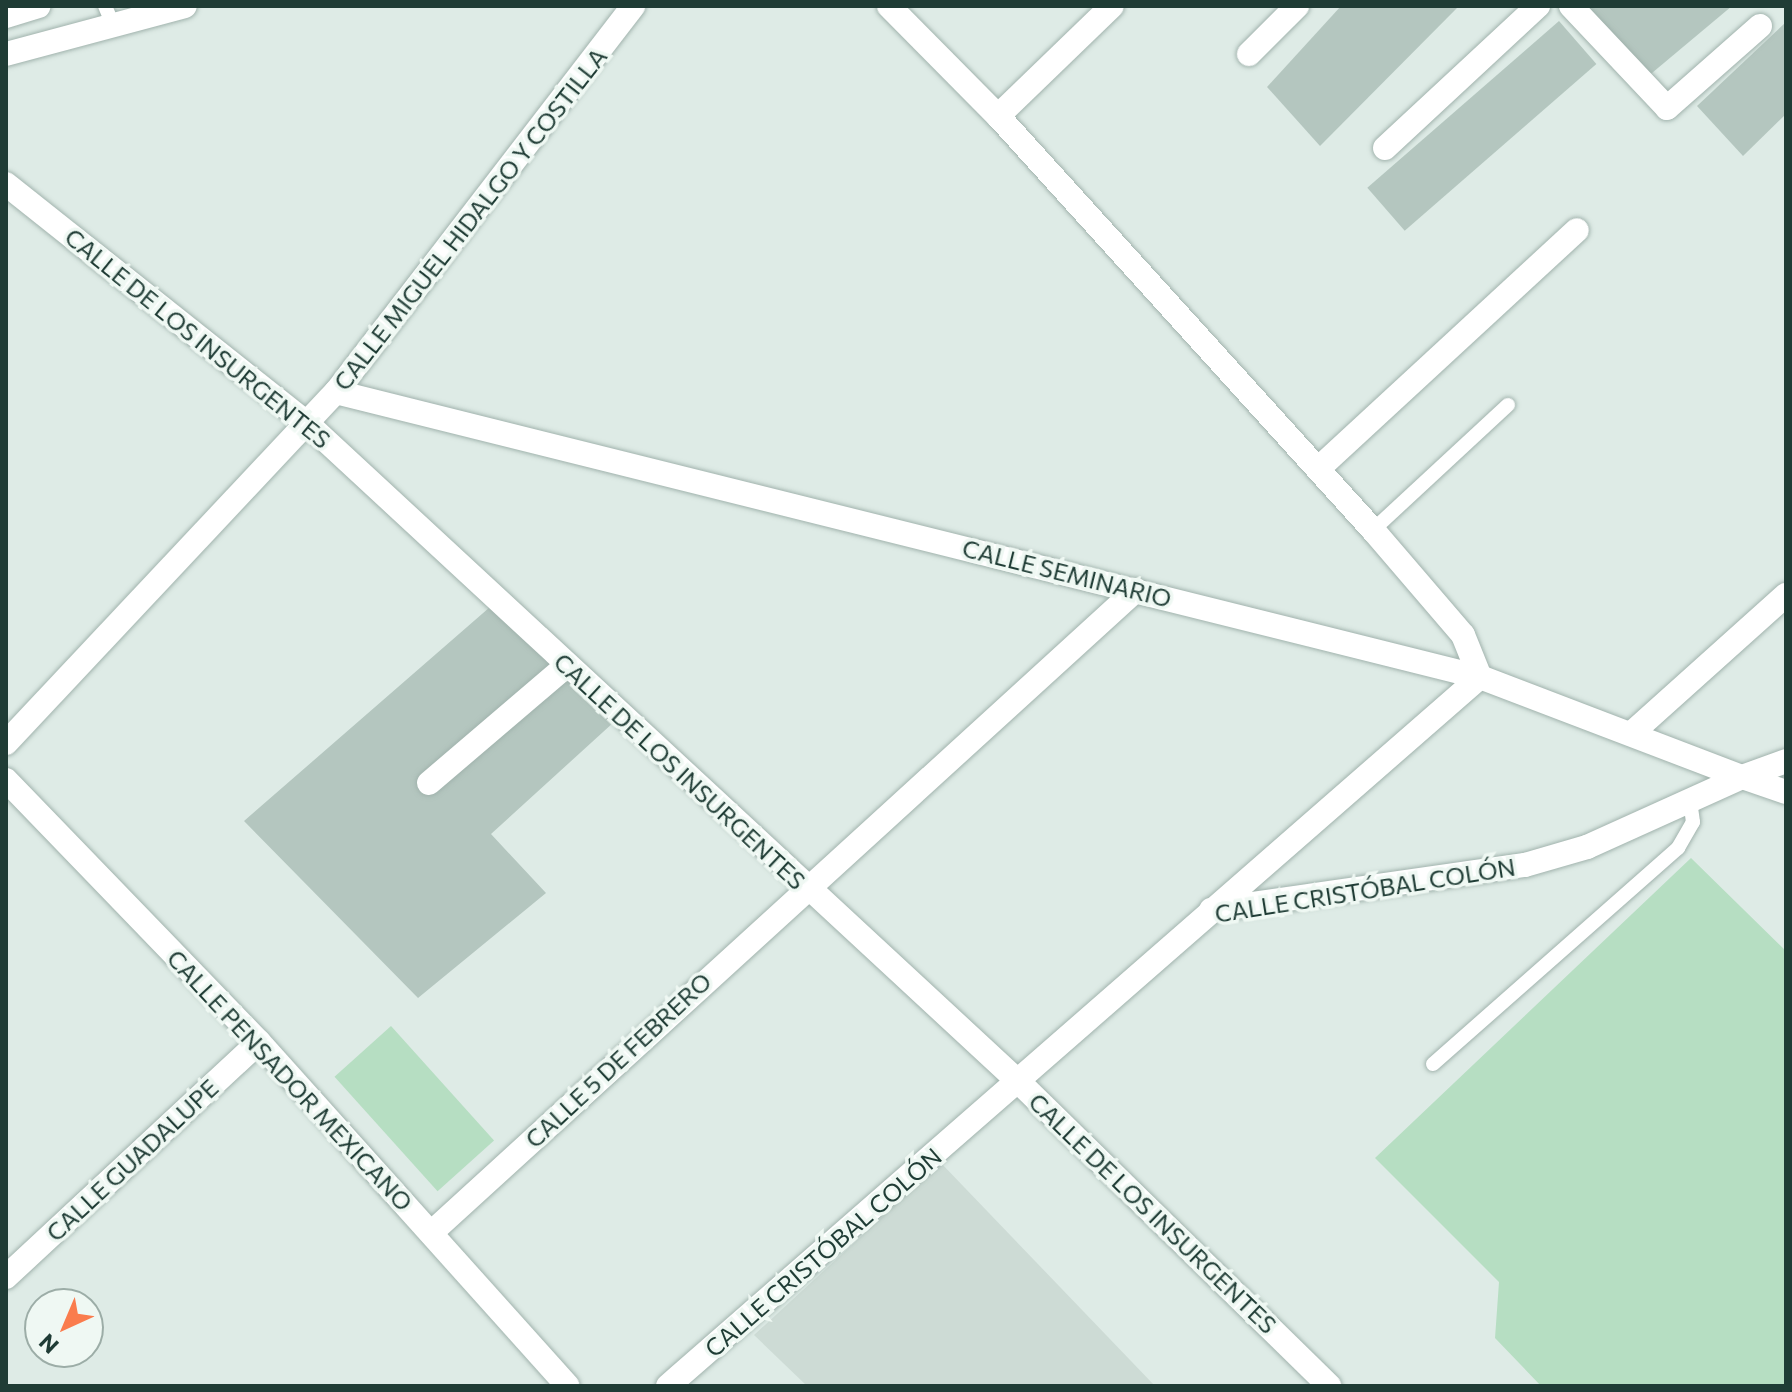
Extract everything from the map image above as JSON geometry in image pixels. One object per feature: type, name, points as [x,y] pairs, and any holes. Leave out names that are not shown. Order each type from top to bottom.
[{"type":"street","points":[[6,16],[39,6]]},
{"type":"street","points":[[6,54],[109,16],[185,6]]},
{"type":"street","name":"CALLE MIGUEL HIDALGO Y COSTILLA","points":[[6,743],[336,392],[633,6]]},
{"type":"street","points":[[889,6],[998,116],[1373,530],[1463,635],[1480,677],[1211,910]]},
{"type":"street","points":[[998,116],[1112,6]]},
{"type":"street","points":[[1249,54],[1297,6]]},
{"type":"street","points":[[1385,148],[1538,6]]},
{"type":"street","points":[[1571,6],[1667,108],[1760,26]]},
{"type":"street","name":"CALLE DE LOS INSURGENTES","points":[[6,184],[308,424],[805,888],[1020,1083],[1329,1386]]},
{"type":"street","points":[[1318,469],[1577,230]]},
{"type":"street","name":"CALLE SEMINARIO","points":[[336,392],[1480,677],[1786,792]]},
{"type":"street","name":"CALLE 5 DE FEBRERO","points":[[431,1233],[805,888],[1136,590]]},
{"type":"street","points":[[1632,733],[1786,595]]},
{"type":"street","points":[[429,783],[567,665]]},
{"type":"street","name":"CALLE CRISTÓBAL COLÓN","points":[[668,1386],[1020,1083],[1211,910],[1525,865],[1587,847],[1742,777],[1786,761]]},
{"type":"street","name":"CALLE PENSADOR MEXICANO","points":[[6,780],[259,1042],[568,1386]]},
{"type":"street","name":"CALLE GUADALUPE","points":[[6,1277],[259,1042]]},
{"type":"lane","points":[[1373,530],[1508,405]]},
{"type":"lane","points":[[1433,1064],[1678,848],[1693,822],[1690,801]]},
{"type":"shaded area","points":[[941,1163],[1155,1386],[807,1386],[754,1335]]},
{"type":"green space","points":[[1691,858],[1786,951],[1786,1386],[1541,1386],[1495,1338],[1499,1282],[1375,1158]]},
{"type":"green space","points":[[391,1026],[494,1140],[438,1191],[335,1077]]},
{"type":"building","points":[[1341,6],[1459,6],[1320,146],[1267,87]]},
{"type":"building","points":[[1580,6],[1732,6],[1646,78]]},
{"type":"building","points":[[1559,21],[1596,64],[1405,231],[1367,188]]},
{"type":"building","points":[[1786,22],[1786,114],[1743,156],[1697,106]]},
{"type":"building","points":[[490,607],[614,722],[491,834],[546,893],[418,998],[244,821]]}]
